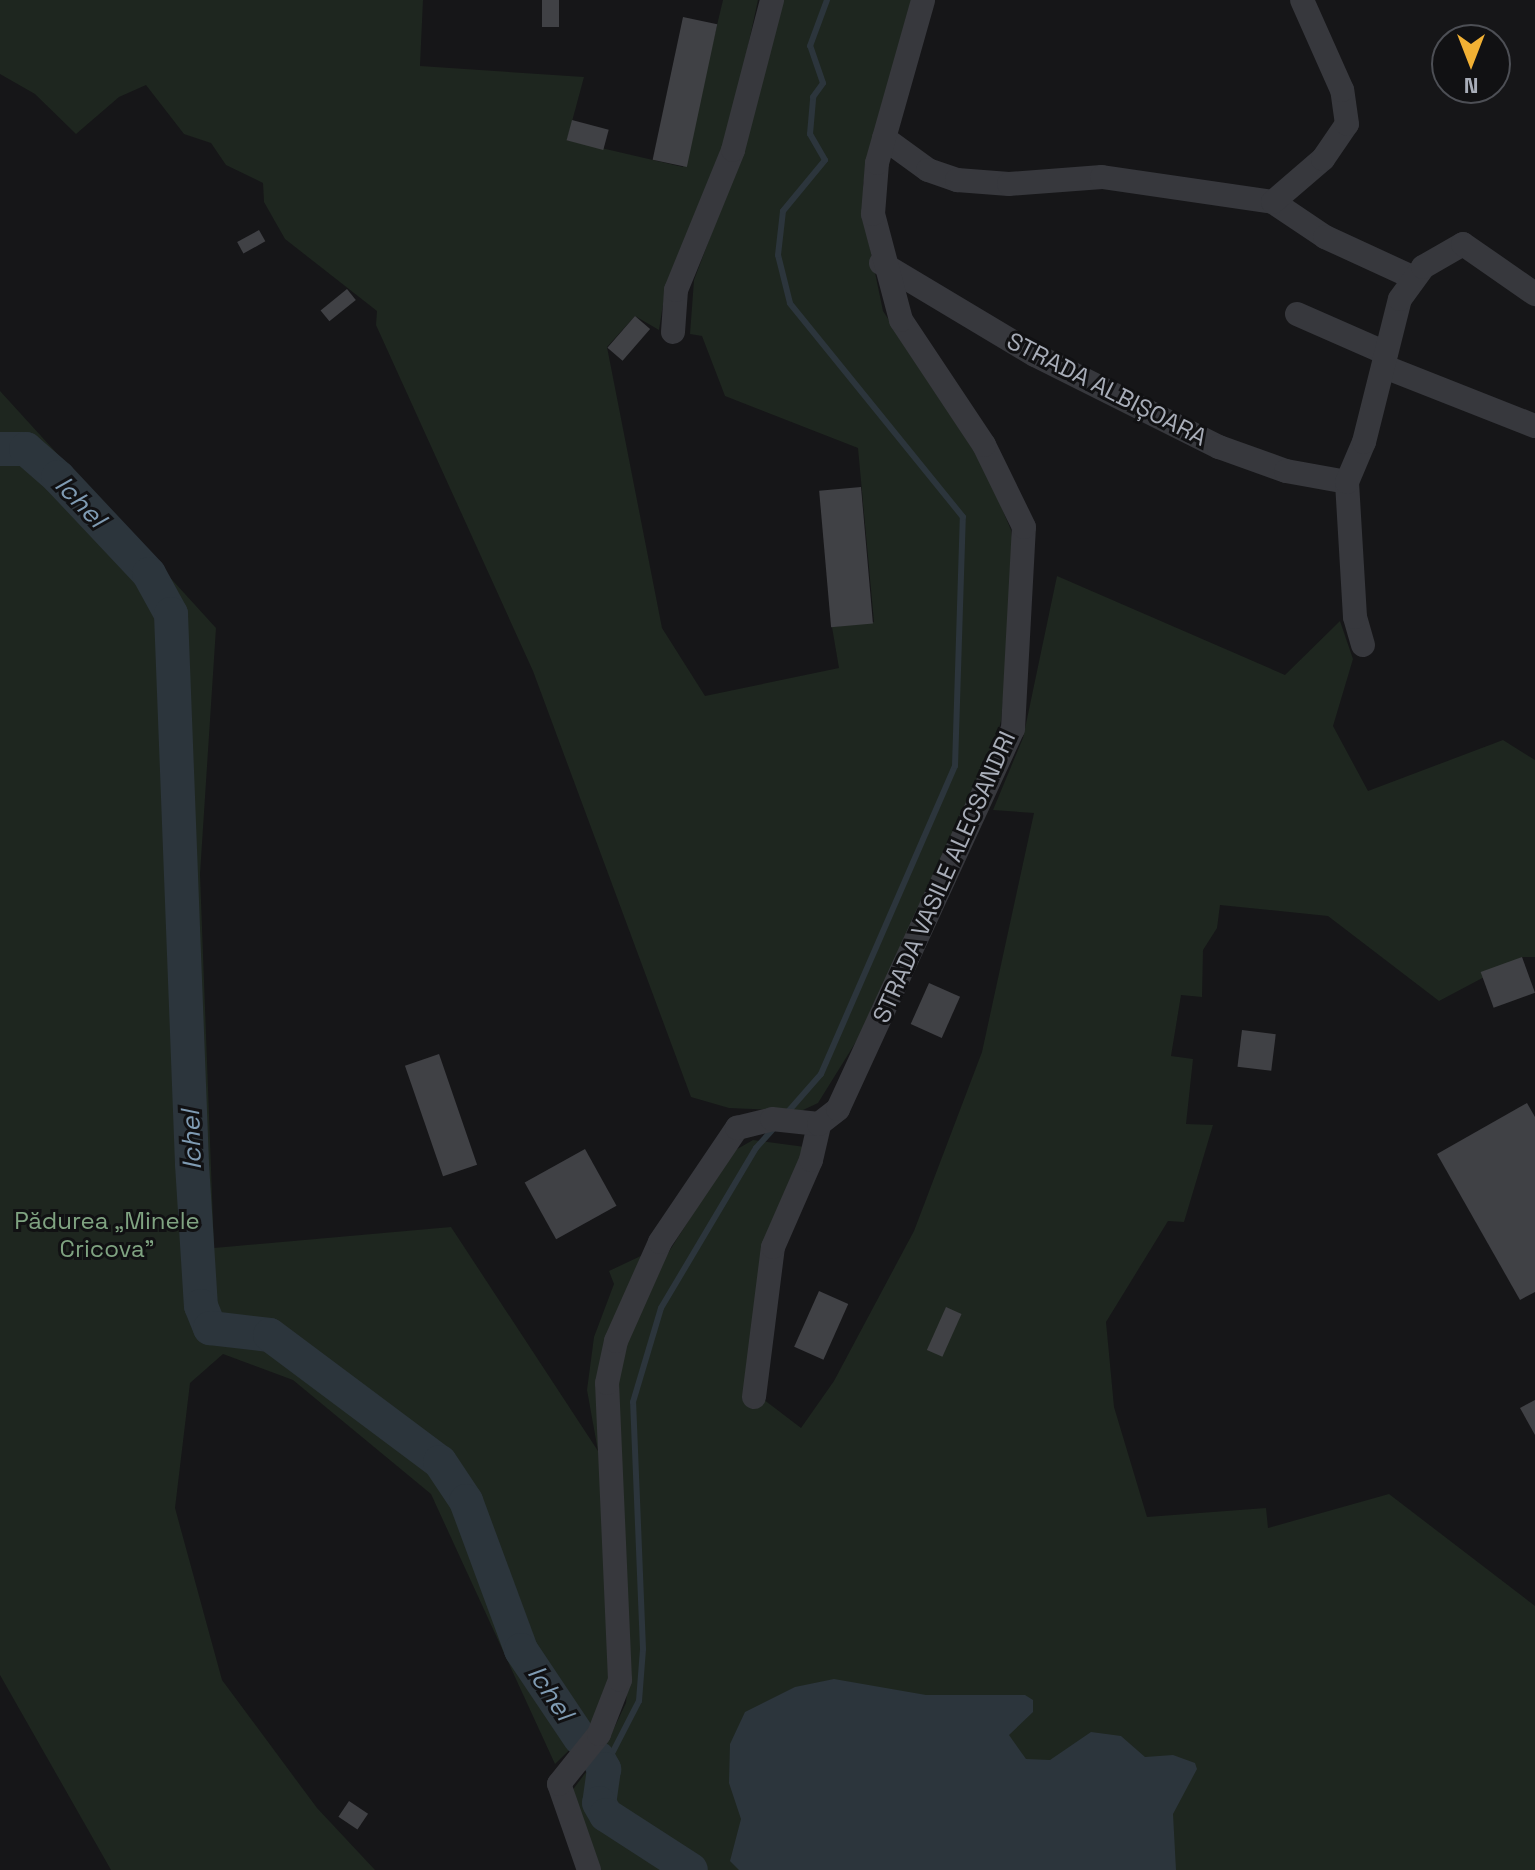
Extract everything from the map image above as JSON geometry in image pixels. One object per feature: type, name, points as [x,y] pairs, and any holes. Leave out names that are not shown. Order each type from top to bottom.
[{"type":"street","points":[[673,332],[676,290],[733,150],[772,0]]},
{"type":"street","name":"STRADA VASILE ALECSANDRI","points":[[795,1121],[838,1109],[1010,742],[1025,580],[1024,527],[1010,490],[901,320],[881,263],[873,191],[884,138],[923,0]]},
{"type":"street","points":[[1273,202],[1323,159],[1347,124],[1342,90],[1302,0]]},
{"type":"street","points":[[884,138],[928,170],[957,180],[1009,184],[1102,177],[1273,202],[1325,237],[1412,277]]},
{"type":"street","points":[[1363,645],[1355,617],[1347,482],[1386,360],[1390,325],[1412,277],[1463,244],[1535,294]]},
{"type":"street","name":"STRADA ALBIȘOARA","points":[[881,263],[1035,355],[1219,447],[1286,471],[1347,482]]},
{"type":"street","points":[[1297,314],[1386,360],[1535,426]]},
{"type":"street","points":[[589,1870],[559,1784],[599,1734],[620,1680],[607,1383],[616,1341],[649,1262],[737,1128],[795,1121],[811,1160],[773,1247],[754,1397]]},
{"type":"green space","points":[[0,0],[423,0],[420,66],[584,77],[567,140],[683,167],[723,0],[758,0],[730,129],[666,285],[659,330],[635,316],[607,347],[662,628],[705,696],[839,668],[832,627],[874,622],[858,448],[725,396],[702,336],[690,334],[694,280],[743,150],[776,0],[917,0],[863,184],[867,234],[883,311],[985,468],[1011,530],[1016,566],[1001,721],[986,777],[867,1024],[818,1103],[801,1111],[729,1108],[691,1097],[533,671],[376,325],[377,311],[285,239],[264,202],[263,183],[226,165],[211,143],[184,134],[146,85],[119,97],[76,134],[35,94],[0,74]]},
{"type":"green space","name":"Pădurea „Minele Cricova”","points":[[0,391],[216,628],[200,874],[214,1248],[451,1227],[598,1451],[587,1390],[594,1337],[614,1284],[609,1271],[645,1254],[604,1344],[610,1675],[594,1726],[555,1764],[431,1494],[293,1380],[223,1354],[190,1383],[175,1508],[222,1680],[317,1808],[375,1870],[111,1870],[0,1675]]},
{"type":"green space","points":[[1057,576],[1285,675],[1340,621],[1353,659],[1333,726],[1368,791],[1503,740],[1535,760],[1535,957],[1522,957],[1439,1001],[1328,916],[1220,905],[1217,928],[1203,950],[1202,997],[1181,995],[1171,1056],[1193,1059],[1186,1124],[1213,1125],[1184,1222],[1168,1221],[1106,1322],[1114,1407],[1147,1517],[1266,1508],[1268,1528],[1389,1494],[1535,1606],[1535,1870],[598,1870],[571,1792],[605,1747],[626,1703],[630,1654],[614,1402],[619,1358],[644,1291],[732,1152],[753,1140],[805,1147],[766,1242],[763,1399],[801,1428],[834,1381],[914,1231],[982,1052],[1034,813],[993,810],[1023,738]]},
{"type":"shaded area","points":[[834,1679],[926,1695],[1025,1695],[1033,1700],[1033,1712],[1009,1735],[1026,1759],[1050,1760],[1091,1732],[1121,1736],[1145,1757],[1173,1755],[1195,1763],[1197,1769],[1173,1814],[1176,1870],[739,1870],[730,1861],[741,1819],[729,1783],[730,1744],[745,1712],[795,1687]]},
{"type":"building","points":[[542,0],[559,0],[559,27],[542,27]]},
{"type":"building","points":[[683,17],[717,24],[687,167],[653,160]]},
{"type":"building","points":[[572,120],[609,130],[603,150],[567,140]]},
{"type":"building","points":[[259,230],[265,241],[243,253],[237,242]]},
{"type":"building","points":[[347,289],[356,300],[329,321],[321,310]]},
{"type":"building","points":[[635,316],[650,329],[623,361],[607,348]]},
{"type":"building","points":[[861,487],[873,623],[831,627],[819,491]]},
{"type":"building","points":[[1522,957],[1535,993],[1494,1008],[1481,972]]},
{"type":"building","points":[[929,983],[960,997],[942,1038],[911,1024]]},
{"type":"building","points":[[1242,1030],[1276,1034],[1271,1071],[1237,1067]]},
{"type":"building","points":[[439,1054],[477,1165],[443,1176],[405,1066]]},
{"type":"building","points":[[1527,1103],[1535,1117],[1535,1292],[1520,1300],[1437,1154]]},
{"type":"building","points":[[585,1149],[617,1206],[556,1239],[525,1182]]},
{"type":"building","points":[[819,1291],[848,1304],[823,1360],[794,1347]]},
{"type":"building","points":[[946,1307],[962,1314],[942,1357],[927,1350]]},
{"type":"building","points":[[1535,1400],[1535,1435],[1520,1408]]},
{"type":"building","points":[[349,1801],[368,1814],[357,1830],[338,1817]]},
{"type":"waterway","points":[[786,1114],[821,1074],[955,766],[963,517],[790,303],[778,255],[783,211],[825,160],[810,134],[813,97],[823,83],[810,46],[827,0]]},
{"type":"waterway","name":"Ichel","points":[[0,449],[26,449],[58,477],[149,574],[171,614],[192,1164],[201,1306],[210,1328],[270,1335],[440,1462],[466,1501],[521,1650],[580,1738]]},
{"type":"waterway","points":[[604,1769],[639,1701],[643,1649],[633,1402],[661,1308],[756,1148],[776,1126]]},
{"type":"waterway","name":"Ichel","points":[[598,1758],[604,1769],[599,1803],[606,1815],[691,1870]]}]
